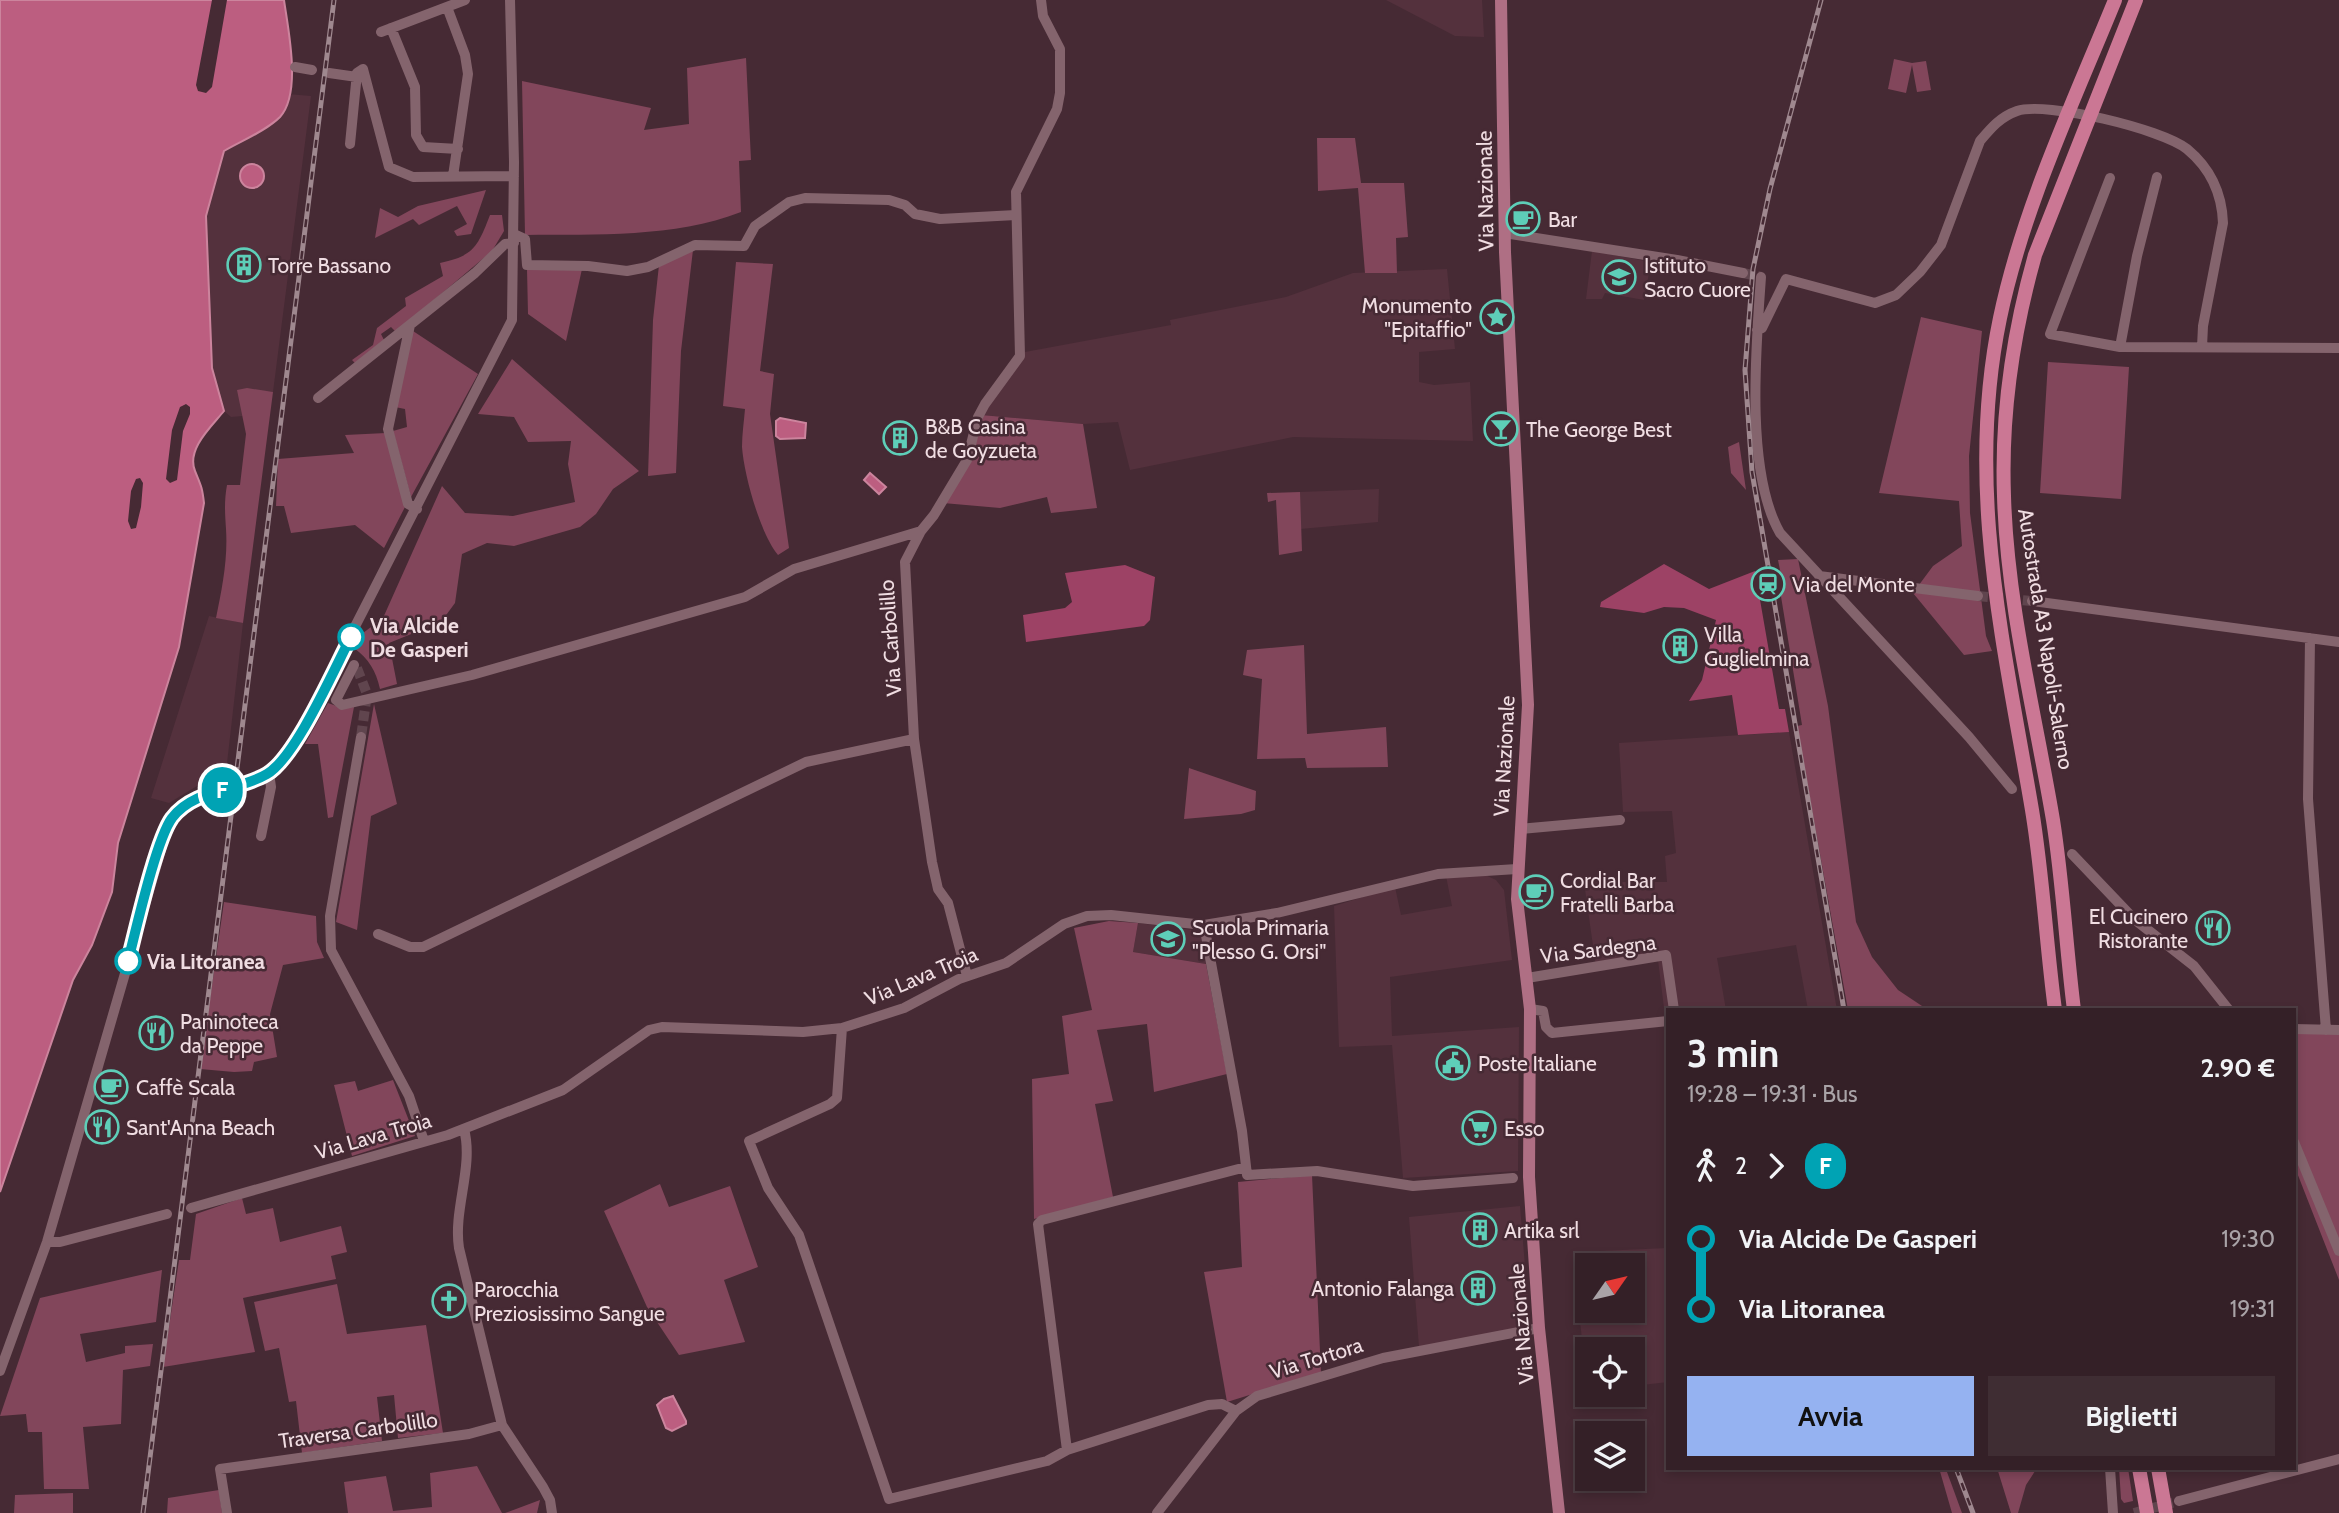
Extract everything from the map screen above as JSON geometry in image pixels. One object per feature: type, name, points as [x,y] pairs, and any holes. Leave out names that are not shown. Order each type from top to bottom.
[{"type":"highway","name":"Autostrada A3 Napoli-Salerno","points":[[2055,1008],[2038,849],[1993,577],[1986,518],[1986,442],[1996,342],[2012,269],[2031,209],[2115,0]]},
{"type":"highway","name":"Autostrada A3 Napoli-Salerno","points":[[2074,1008],[2053,823],[2010,564],[2004,498],[2004,424],[2026,286],[2035,255],[2136,0]]},
{"type":"highway","points":[[2139,1470],[2147,1513]]},
{"type":"highway","points":[[2158,1470],[2166,1513]]},
{"type":"main road","name":"Via Nazionale","points":[[1501,0],[1504,233],[1528,705],[1517,869],[1519,923],[1530,1009],[1520,1178],[1559,1513]]},
{"type":"street","points":[[458,149],[423,146],[416,135],[415,87],[386,30],[465,0]]},
{"type":"street","points":[[240,785],[269,773],[302,730],[506,336],[514,303],[510,0]]},
{"type":"street","name":"Via Carbolillo","points":[[967,976],[948,903],[939,889],[932,862],[914,739],[905,562],[921,531],[934,515],[967,460],[978,417],[985,404],[1020,356],[1016,192],[1057,109],[1060,93],[1060,49],[1043,16],[1041,0]]},
{"type":"street","points":[[447,7],[465,55],[468,74],[453,176]]},
{"type":"street","points":[[295,67],[312,70]]},
{"type":"street","points":[[349,144],[360,69],[366,72],[389,167],[414,177],[514,176]]},
{"type":"street","points":[[329,73],[357,77]]},
{"type":"street","points":[[1757,330],[1762,328],[1786,279],[1875,303],[1887,300],[1903,290],[1941,245],[1958,206],[1973,159],[1991,127],[2019,110],[2055,110],[2111,122],[2173,140],[2198,159],[2217,187],[2223,223],[2203,326],[2202,347]]},
{"type":"street","points":[[2120,347],[2137,256],[2157,177]]},
{"type":"street","points":[[2110,178],[2050,334],[2120,347],[2339,348]]},
{"type":"street","points":[[318,398],[475,274],[514,238],[525,239],[527,265],[588,266],[627,271],[648,267],[695,245],[744,247],[755,226],[789,201],[804,198],[889,200],[905,205],[915,214],[940,219],[1016,215]]},
{"type":"street","points":[[1504,233],[1743,273]]},
{"type":"street","points":[[1761,277],[1757,330],[1757,411],[1768,503],[1780,534],[1969,737],[2012,789]]},
{"type":"street","points":[[410,325],[388,429],[400,483],[408,504],[417,509]]},
{"type":"street","points":[[341,656],[356,666],[336,700],[342,705],[472,675],[745,597],[794,569],[921,531]]},
{"type":"street","points":[[1819,576],[1978,596]]},
{"type":"street","points":[[2032,601],[2339,642]]},
{"type":"street","points":[[2310,638],[2308,799],[2326,1030]]},
{"type":"street","points":[[361,737],[330,916],[331,950],[409,1096],[424,1141]]},
{"type":"street","points":[[377,934],[410,947],[423,947],[806,762],[914,739]]},
{"type":"street","points":[[261,836],[271,787],[269,773]]},
{"type":"street","points":[[0,1371],[47,1242],[169,822],[187,803],[220,791]]},
{"type":"street","points":[[1520,829],[1620,820]]},
{"type":"street","points":[[2072,854],[2134,919],[2194,966],[2228,1008]]},
{"type":"street","name":"Via Lava Troia","points":[[191,1208],[464,1129],[563,1090],[649,1030],[662,1027],[803,1032],[842,1028],[904,1008],[967,976],[1006,963],[1064,924],[1087,916],[1111,915],[1203,925],[1277,914],[1438,874],[1517,869]]},
{"type":"street","points":[[1203,925],[1247,1175],[1317,1171],[1413,1186],[1520,1178]]},
{"type":"street","name":"Via Sardegna","points":[[1527,978],[1666,955],[1674,1008]]},
{"type":"street","points":[[1530,1009],[1543,1011],[1546,1027],[1552,1033],[1666,1021]]},
{"type":"street","points":[[842,1028],[837,1097],[830,1104],[749,1141],[768,1188],[799,1235],[889,1499],[1047,1461],[1067,1450],[1208,1405],[1222,1404],[1236,1411]]},
{"type":"street","points":[[2296,1029],[2339,1030]]},
{"type":"street","points":[[464,1129],[467,1148],[457,1234],[502,1425],[543,1487],[550,1500],[550,1513]]},
{"type":"street","points":[[2296,1147],[2339,1251]]},
{"type":"street","points":[[1067,1450],[1038,1224],[1042,1220],[1246,1167]]},
{"type":"street","points":[[47,1242],[60,1242],[167,1214]]},
{"type":"street","name":"Via Tortora","points":[[1157,1513],[1236,1411],[1258,1396],[1363,1363],[1539,1328]]},
{"type":"street","name":"Traversa Carbolillo","points":[[227,1513],[220,1469],[469,1434],[502,1425]]},
{"type":"street","points":[[2179,1501],[2339,1459]]},
{"type":"street","points":[[2110,1470],[2113,1513]]},
{"type":"shaded area","points":[[0,0],[284,0],[292,77],[287,106],[280,117],[261,131],[224,151],[206,216],[212,368],[224,411],[202,438],[194,454],[193,463],[204,503],[179,647],[118,843],[112,892],[92,945],[73,980],[0,1192]]},
{"type":"shaded area","points":[[1386,0],[1482,0],[1484,37],[1455,36]]},
{"type":"shaded area","points":[[746,58],[751,160],[739,161],[741,212],[689,226],[635,233],[525,235],[522,81],[651,108],[644,130],[689,124],[687,68]]},
{"type":"shaded area","points":[[1894,59],[1912,63],[1926,61],[1931,90],[1917,92],[1912,65],[1906,93],[1888,89]]},
{"type":"shaded area","points":[[288,94],[311,96],[273,392],[238,390],[243,416],[231,417],[224,411],[212,368],[206,216],[224,151],[280,117],[287,104]]},
{"type":"shaded area","points":[[1317,138],[1355,138],[1361,183],[1404,183],[1408,237],[1396,238],[1397,273],[1365,273],[1358,188],[1318,191]]},
{"type":"shaded area","points":[[252,164],[261,167],[264,176],[261,185],[252,188],[243,185],[240,176],[243,167]]},
{"type":"shaded area","points":[[486,190],[471,234],[457,236],[454,231],[467,224],[457,206],[419,225],[413,219],[375,238],[380,208],[398,217],[418,206]]},
{"type":"shaded area","points":[[490,215],[502,215],[504,231],[492,251],[396,332],[391,327],[381,334],[384,340],[355,363],[352,360],[373,345],[377,328],[406,306],[405,298],[443,276],[440,263],[460,257],[473,248]]},
{"type":"shaded area","points":[[693,250],[681,351],[676,473],[648,476],[653,320],[659,265]]},
{"type":"shaded area","name":"Istituto Sacro Cuore","points":[[1592,251],[1651,262],[1644,300],[1605,293],[1602,299],[1586,299]]},
{"type":"shaded area","points":[[736,262],[773,264],[760,371],[774,374],[770,414],[789,548],[778,555],[759,519],[746,473],[742,447],[745,409],[723,406]]},
{"type":"shaded area","points":[[527,269],[582,269],[566,341],[528,314]]},
{"type":"shaded area","points":[[1447,269],[1455,349],[1419,352],[1419,382],[1434,385],[1470,382],[1473,441],[1293,437],[1130,470],[1118,422],[1083,424],[981,415],[1025,352],[1171,325],[1170,320],[1286,297],[1353,273]]},
{"type":"shaded area","points":[[1921,317],[1982,331],[1969,456],[1970,513],[1986,636],[1992,651],[1964,655],[1913,593],[1933,566],[1962,546],[1959,501],[1879,493]]},
{"type":"shaded area","points":[[413,331],[478,374],[411,497],[393,431],[407,427],[405,409],[395,407]]},
{"type":"shaded area","points":[[512,359],[639,471],[613,489],[596,514],[580,527],[514,546],[487,543],[462,554],[455,603],[441,622],[389,643],[397,684],[380,689],[371,666],[354,648],[363,633],[383,618],[442,486],[465,513],[513,516],[575,502],[568,464],[571,441],[528,442],[514,417],[478,414]]},
{"type":"shaded area","points":[[2048,362],[2129,367],[2121,499],[2040,493]]},
{"type":"shaded area","points":[[247,388],[273,392],[243,623],[216,618],[225,563],[227,485],[240,485],[246,434],[237,390]]},
{"type":"shaded area","points":[[981,415],[1083,424],[1097,508],[1051,513],[1047,497],[1000,508],[943,503],[967,464]]},
{"type":"shaded area","points":[[780,418],[806,423],[805,438],[780,439],[776,436],[776,421]]},
{"type":"shaded area","points":[[386,433],[405,507],[384,548],[355,525],[291,533],[284,506],[276,506],[278,459],[354,453],[345,435]]},
{"type":"shaded area","points":[[1739,442],[1746,490],[1731,473],[1728,447]]},
{"type":"shaded area","points":[[870,473],[886,487],[879,494],[864,480]]},
{"type":"shaded area","points":[[1379,489],[1378,522],[1300,529],[1300,492]]},
{"type":"shaded area","points":[[1300,492],[1302,551],[1279,555],[1276,500],[1268,502],[1267,493]]},
{"type":"shaded area","points":[[1798,559],[1828,706],[1856,922],[1872,957],[1898,990],[1925,1008],[1848,1008],[1797,726],[1802,725],[1778,578],[1781,575],[1778,560]]},
{"type":"shaded area","points":[[1664,564],[1709,589],[1755,571],[1779,709],[1785,709],[1789,732],[1738,735],[1732,695],[1689,701],[1702,680],[1716,620],[1684,608],[1664,607],[1644,613],[1600,607],[1601,602]]},
{"type":"shaded area","points":[[1125,565],[1155,577],[1150,620],[1144,626],[1026,642],[1023,615],[1065,608],[1072,602],[1065,573]]},
{"type":"shaded area","points":[[209,616],[243,623],[225,781],[197,786],[169,803],[151,798]]},
{"type":"shaded area","points":[[1304,645],[1307,734],[1386,727],[1388,767],[1307,768],[1305,758],[1257,759],[1262,679],[1243,675],[1247,650]]},
{"type":"shaded area","points":[[328,703],[342,708],[354,707],[333,817],[328,818],[318,744],[305,744]]},
{"type":"shaded area","points":[[374,704],[397,804],[371,816],[357,930],[336,922]]},
{"type":"shaded area","points":[[1789,732],[1837,1008],[1808,1008],[1796,945],[1717,958],[1726,1008],[1666,1008],[1666,1024],[1658,960],[1596,967],[1584,882],[1667,882],[1665,856],[1676,853],[1672,811],[1623,812],[1619,743]]},
{"type":"shaded area","points":[[1189,768],[1256,791],[1255,810],[1241,814],[1184,819]]},
{"type":"shaded area","points":[[1483,874],[1496,880],[1504,890],[1512,960],[1390,977],[1392,1036],[1519,1027],[1518,1171],[1403,1178],[1392,1045],[1339,1047],[1334,906],[1395,887],[1401,915],[1452,906],[1446,876]]},
{"type":"shaded area","points":[[224,902],[316,916],[317,942],[324,958],[283,965],[270,1014],[277,1057],[254,1062],[252,1071],[200,1069]]},
{"type":"shaded area","points":[[1109,921],[1138,923],[1133,952],[1206,964],[1227,1074],[1154,1092],[1147,1024],[1097,1030],[1113,1101],[1095,1104],[1113,1197],[1034,1219],[1032,1079],[1069,1074],[1062,1016],[1092,1010],[1074,928]]},
{"type":"shaded area","name":"Scuola Primaria \"Plesso G. Orsi\"","points":[[1138,923],[1200,931],[1206,964],[1133,952]]},
{"type":"shaded area","points":[[2296,1027],[2339,1027],[2339,1280],[2296,1170]]},
{"type":"shaded area","points":[[393,1080],[415,1136],[352,1156],[334,1085],[355,1081],[358,1091]]},
{"type":"shaded area","points":[[1312,1175],[1321,1373],[1227,1402],[1204,1272],[1242,1267],[1238,1182]]},
{"type":"shaded area","points":[[660,1184],[669,1207],[730,1186],[758,1267],[724,1280],[745,1342],[679,1355],[647,1307],[604,1211]]},
{"type":"shaded area","points":[[242,1198],[246,1214],[273,1208],[280,1242],[341,1226],[347,1252],[331,1256],[336,1279],[243,1298],[255,1352],[163,1367],[179,1260],[190,1260],[196,1214]]},
{"type":"shaded area","points":[[1520,1206],[1530,1326],[1419,1347],[1409,1217]]},
{"type":"shaded area","points":[[1666,1248],[1666,1382],[1645,1385],[1645,1337],[1582,1337],[1580,1323],[1645,1323],[1645,1253],[1576,1253]]},
{"type":"shaded area","points":[[162,1270],[156,1322],[80,1334],[86,1362],[125,1353],[125,1346],[153,1344],[150,1366],[123,1370],[121,1424],[83,1427],[89,1489],[44,1489],[42,1432],[28,1432],[26,1414],[0,1416],[40,1298]]},
{"type":"shaded area","points":[[337,1284],[347,1334],[426,1325],[443,1433],[398,1438],[394,1395],[377,1397],[382,1441],[302,1453],[296,1401],[289,1402],[279,1348],[265,1351],[254,1302]]},
{"type":"shaded area","points":[[673,1396],[686,1424],[672,1431],[666,1428],[657,1405]]},
{"type":"shaded area","points":[[477,1466],[502,1513],[348,1513],[344,1482],[386,1476],[393,1511],[432,1507],[430,1473]]},
{"type":"shaded area","points":[[1940,1470],[1948,1470],[1962,1513],[1952,1513]]},
{"type":"shaded area","points":[[1998,1470],[2036,1470],[2026,1485],[2018,1513],[2011,1513]]},
{"type":"shaded area","points":[[2119,1470],[2128,1470],[2133,1501],[2124,1503],[2121,1499]]},
{"type":"shaded area","points":[[219,1490],[222,1513],[167,1513],[168,1498]]},
{"type":"shaded area","points":[[73,1493],[73,1513],[14,1513],[15,1495]]},
{"type":"shaded area","points":[[540,1500],[537,1513],[505,1513]]},
{"type":"pier","points":[[212,0],[227,0],[212,87],[206,93],[198,91],[196,85]]},
{"type":"pier","points":[[186,404],[190,407],[190,414],[183,431],[177,480],[170,483],[166,479],[172,430],[180,407]]},
{"type":"pier","points":[[140,478],[143,483],[141,507],[136,528],[131,529],[128,521],[131,491],[136,479]]},
{"type":"tunnel","points":[[1743,273],[1761,277]]},
{"type":"tunnel","points":[[1978,596],[2032,601]]},
{"type":"tunnel","points":[[357,668],[367,694],[361,737]]},
{"type":"tunnel","points":[[220,791],[240,785]]},
{"type":"tunnel","points":[[2134,1513],[2179,1501]]},
{"type":"railway","points":[[143,1513],[334,0]]},
{"type":"railway","points":[[1821,0],[1770,189],[1753,269],[1745,370],[1752,472],[1844,1008]]},
{"type":"railway","points":[[1957,1470],[1973,1513]]},
{"type":"bus line","name":"F","points":[[128,961],[169,822],[187,803],[247,783],[269,773],[275,767],[302,730],[351,637]]},
{"type":"place","name":"Bar","points":[[1523,219]]},
{"type":"place","name":"Torre Bassano","points":[[244,265]]},
{"type":"place","name":"Istituto Sacro Cuore","points":[[1619,277]]},
{"type":"place","name":"Monumento \"Epitaffio\"","points":[[1497,317]]},
{"type":"place","name":"The George Best","points":[[1501,429]]},
{"type":"place","name":"B&B Casina de Goyzueta","points":[[900,438]]},
{"type":"place","name":"Via del Monte","points":[[1768,584]]},
{"type":"place","name":"Via Alcide De Gasperi","points":[[351,637]]},
{"type":"place","name":"Villa Guglielmina","points":[[1680,646]]},
{"type":"place","name":"Cordial Bar Fratelli Barba","points":[[1536,892]]},
{"type":"place","name":"El Cucinero Ristorante","points":[[2213,928]]},
{"type":"place","name":"Scuola Primaria \"Plesso G. Orsi\"","points":[[1168,939]]},
{"type":"place","name":"Via Litoranea","points":[[128,961]]},
{"type":"place","name":"Paninoteca da Peppe","points":[[156,1033]]},
{"type":"place","name":"Poste Italiane","points":[[1453,1063]]},
{"type":"place","name":"Caffè Scala","points":[[111,1087]]},
{"type":"place","name":"Sant'Anna Beach","points":[[102,1127]]},
{"type":"place","name":"Esso","points":[[1479,1128]]},
{"type":"place","name":"Artika srl","points":[[1480,1230]]},
{"type":"place","name":"Antonio Falanga","points":[[1478,1288]]},
{"type":"place","name":"Parocchia Preziosissimo Sangue","points":[[449,1301]]}]
